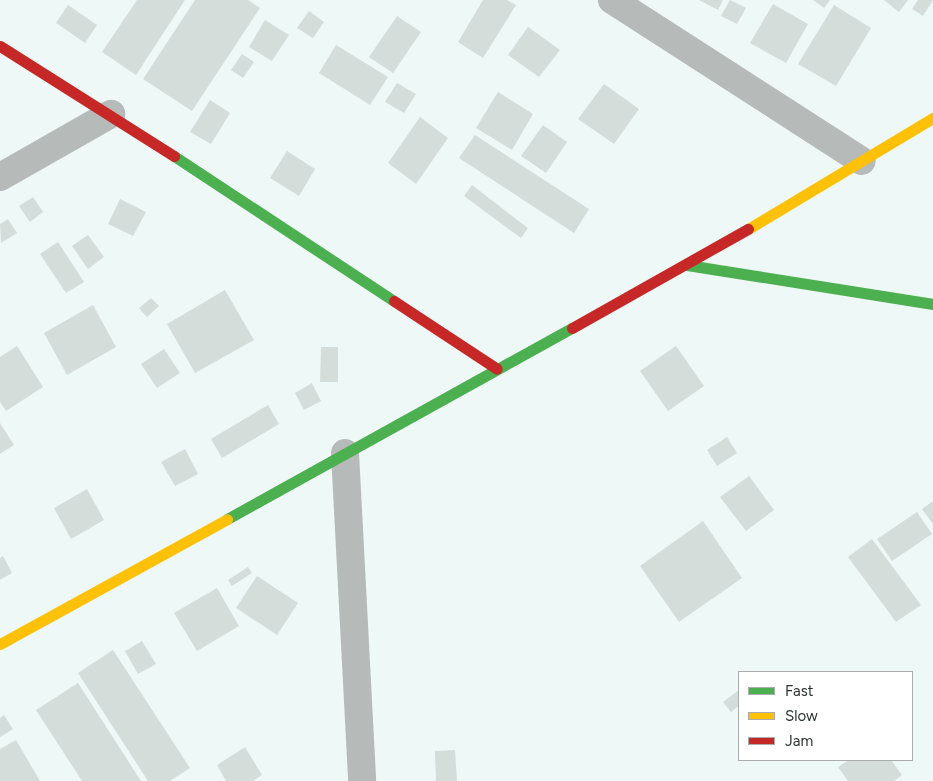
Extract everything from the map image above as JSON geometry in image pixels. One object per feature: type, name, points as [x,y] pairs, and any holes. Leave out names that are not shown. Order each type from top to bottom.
[{"type":"main road","points":[[0,46],[111,114],[497,369]]},
{"type":"main road","points":[[0,644],[345,452],[688,265],[933,118]]},
{"type":"main road","points":[[688,265],[933,304]]},
{"type":"street","points":[[612,0],[862,161]]},
{"type":"street","points":[[0,177],[111,114]]},
{"type":"street","points":[[345,452],[362,781]]},
{"type":"building","points":[[137,0],[185,0],[136,75],[102,52]]},
{"type":"building","points":[[195,0],[248,0],[260,8],[192,111],[143,79]]},
{"type":"building","points":[[483,0],[507,0],[516,5],[483,58],[458,42]]},
{"type":"building","points":[[699,0],[723,0],[718,10]]},
{"type":"building","points":[[730,0],[746,8],[737,24],[721,16]]},
{"type":"building","points":[[813,0],[830,0],[824,8]]},
{"type":"building","points":[[884,0],[908,0],[899,12]]},
{"type":"building","points":[[918,0],[933,0],[923,16],[912,9]]},
{"type":"building","points":[[773,4],[808,24],[786,63],[750,43]]},
{"type":"building","points":[[68,5],[97,25],[85,43],[56,23]]},
{"type":"building","points":[[834,5],[871,28],[836,86],[798,64]]},
{"type":"building","points":[[309,11],[324,22],[313,38],[297,28]]},
{"type":"building","points":[[397,16],[421,32],[393,73],[369,57]]},
{"type":"building","points":[[265,20],[289,35],[272,61],[249,47]]},
{"type":"building","points":[[528,27],[560,50],[539,77],[508,55]]},
{"type":"building","points":[[336,45],[388,77],[370,105],[319,73]]},
{"type":"building","points":[[242,54],[254,62],[243,78],[231,70]]},
{"type":"building","points":[[397,83],[416,94],[404,113],[385,102]]},
{"type":"building","points":[[604,84],[639,109],[614,144],[578,119]]},
{"type":"building","points":[[498,92],[533,114],[512,150],[476,128]]},
{"type":"building","points":[[210,100],[230,113],[211,144],[190,132]]},
{"type":"building","points":[[420,117],[448,138],[416,184],[388,163]]},
{"type":"building","points":[[543,125],[567,142],[546,173],[521,156]]},
{"type":"building","points":[[475,135],[589,209],[574,233],[459,158]]},
{"type":"building","points":[[287,151],[315,169],[299,196],[270,178]]},
{"type":"building","points":[[472,185],[528,228],[521,238],[464,196]]},
{"type":"building","points":[[33,197],[43,212],[30,222],[19,206]]},
{"type":"building","points":[[120,199],[146,212],[133,236],[108,224]]},
{"type":"building","points":[[8,219],[17,233],[1,243],[0,224]]},
{"type":"building","points":[[88,235],[104,257],[88,269],[72,246]]},
{"type":"building","points":[[58,242],[84,282],[66,293],[40,254]]},
{"type":"building","points":[[225,290],[254,340],[195,373],[167,324]]},
{"type":"building","points":[[151,298],[159,306],[147,317],[139,308]]},
{"type":"building","points":[[93,305],[116,347],[67,375],[44,333]]},
{"type":"building","points":[[17,346],[43,387],[6,411],[0,402],[0,357]]},
{"type":"building","points":[[676,346],[704,386],[668,411],[640,371]]},
{"type":"building","points":[[321,347],[338,347],[338,382],[320,382]]},
{"type":"building","points":[[164,349],[180,373],[157,388],[141,364]]},
{"type":"building","points":[[312,383],[321,401],[304,410],[295,393]]},
{"type":"building","points":[[268,405],[279,424],[222,458],[211,439]]},
{"type":"building","points":[[0,423],[14,445],[0,454]]},
{"type":"building","points":[[727,437],[737,453],[717,466],[707,450]]},
{"type":"building","points":[[185,449],[198,474],[175,486],[161,462]]},
{"type":"building","points":[[749,476],[774,510],[746,531],[720,497]]},
{"type":"building","points":[[87,489],[104,520],[71,539],[54,508]]},
{"type":"building","points":[[933,501],[933,524],[922,509]]},
{"type":"building","points":[[917,512],[932,534],[892,561],[877,539]]},
{"type":"building","points":[[703,521],[742,578],[679,622],[640,566]]},
{"type":"building","points":[[872,539],[921,605],[896,622],[848,557]]},
{"type":"building","points":[[3,556],[12,573],[0,580],[0,558]]},
{"type":"building","points":[[248,567],[252,573],[232,586],[228,580]]},
{"type":"building","points":[[257,576],[298,603],[277,635],[236,608]]},
{"type":"building","points":[[217,588],[239,626],[197,651],[174,613]]},
{"type":"building","points":[[142,641],[156,664],[138,674],[125,651]]},
{"type":"building","points":[[113,650],[190,768],[170,781],[148,781],[78,673]]},
{"type":"building","points":[[78,683],[141,781],[82,781],[36,710]]},
{"type":"building","points":[[738,691],[738,707],[731,712],[723,702]]},
{"type":"building","points":[[4,715],[13,729],[0,737],[0,718]]},
{"type":"building","points":[[16,740],[40,781],[0,781],[0,749]]},
{"type":"building","points":[[245,747],[262,775],[253,781],[226,781],[217,765]]},
{"type":"building","points":[[455,750],[457,781],[436,781],[435,751]]},
{"type":"building","points":[[847,761],[892,761],[902,775],[894,781],[848,781],[838,767]]},
{"type":"traffic: fast","points":[[174,156],[394,301]]},
{"type":"traffic: fast","points":[[687,265],[933,304]]},
{"type":"traffic: fast","points":[[227,519],[572,328]]},
{"type":"traffic: slow","points":[[748,229],[933,118]]},
{"type":"traffic: slow","points":[[0,644],[227,519]]},
{"type":"traffic: jam","points":[[0,46],[174,156]]},
{"type":"traffic: jam","points":[[572,328],[748,229]]},
{"type":"traffic: jam","points":[[394,301],[497,369]]}]
